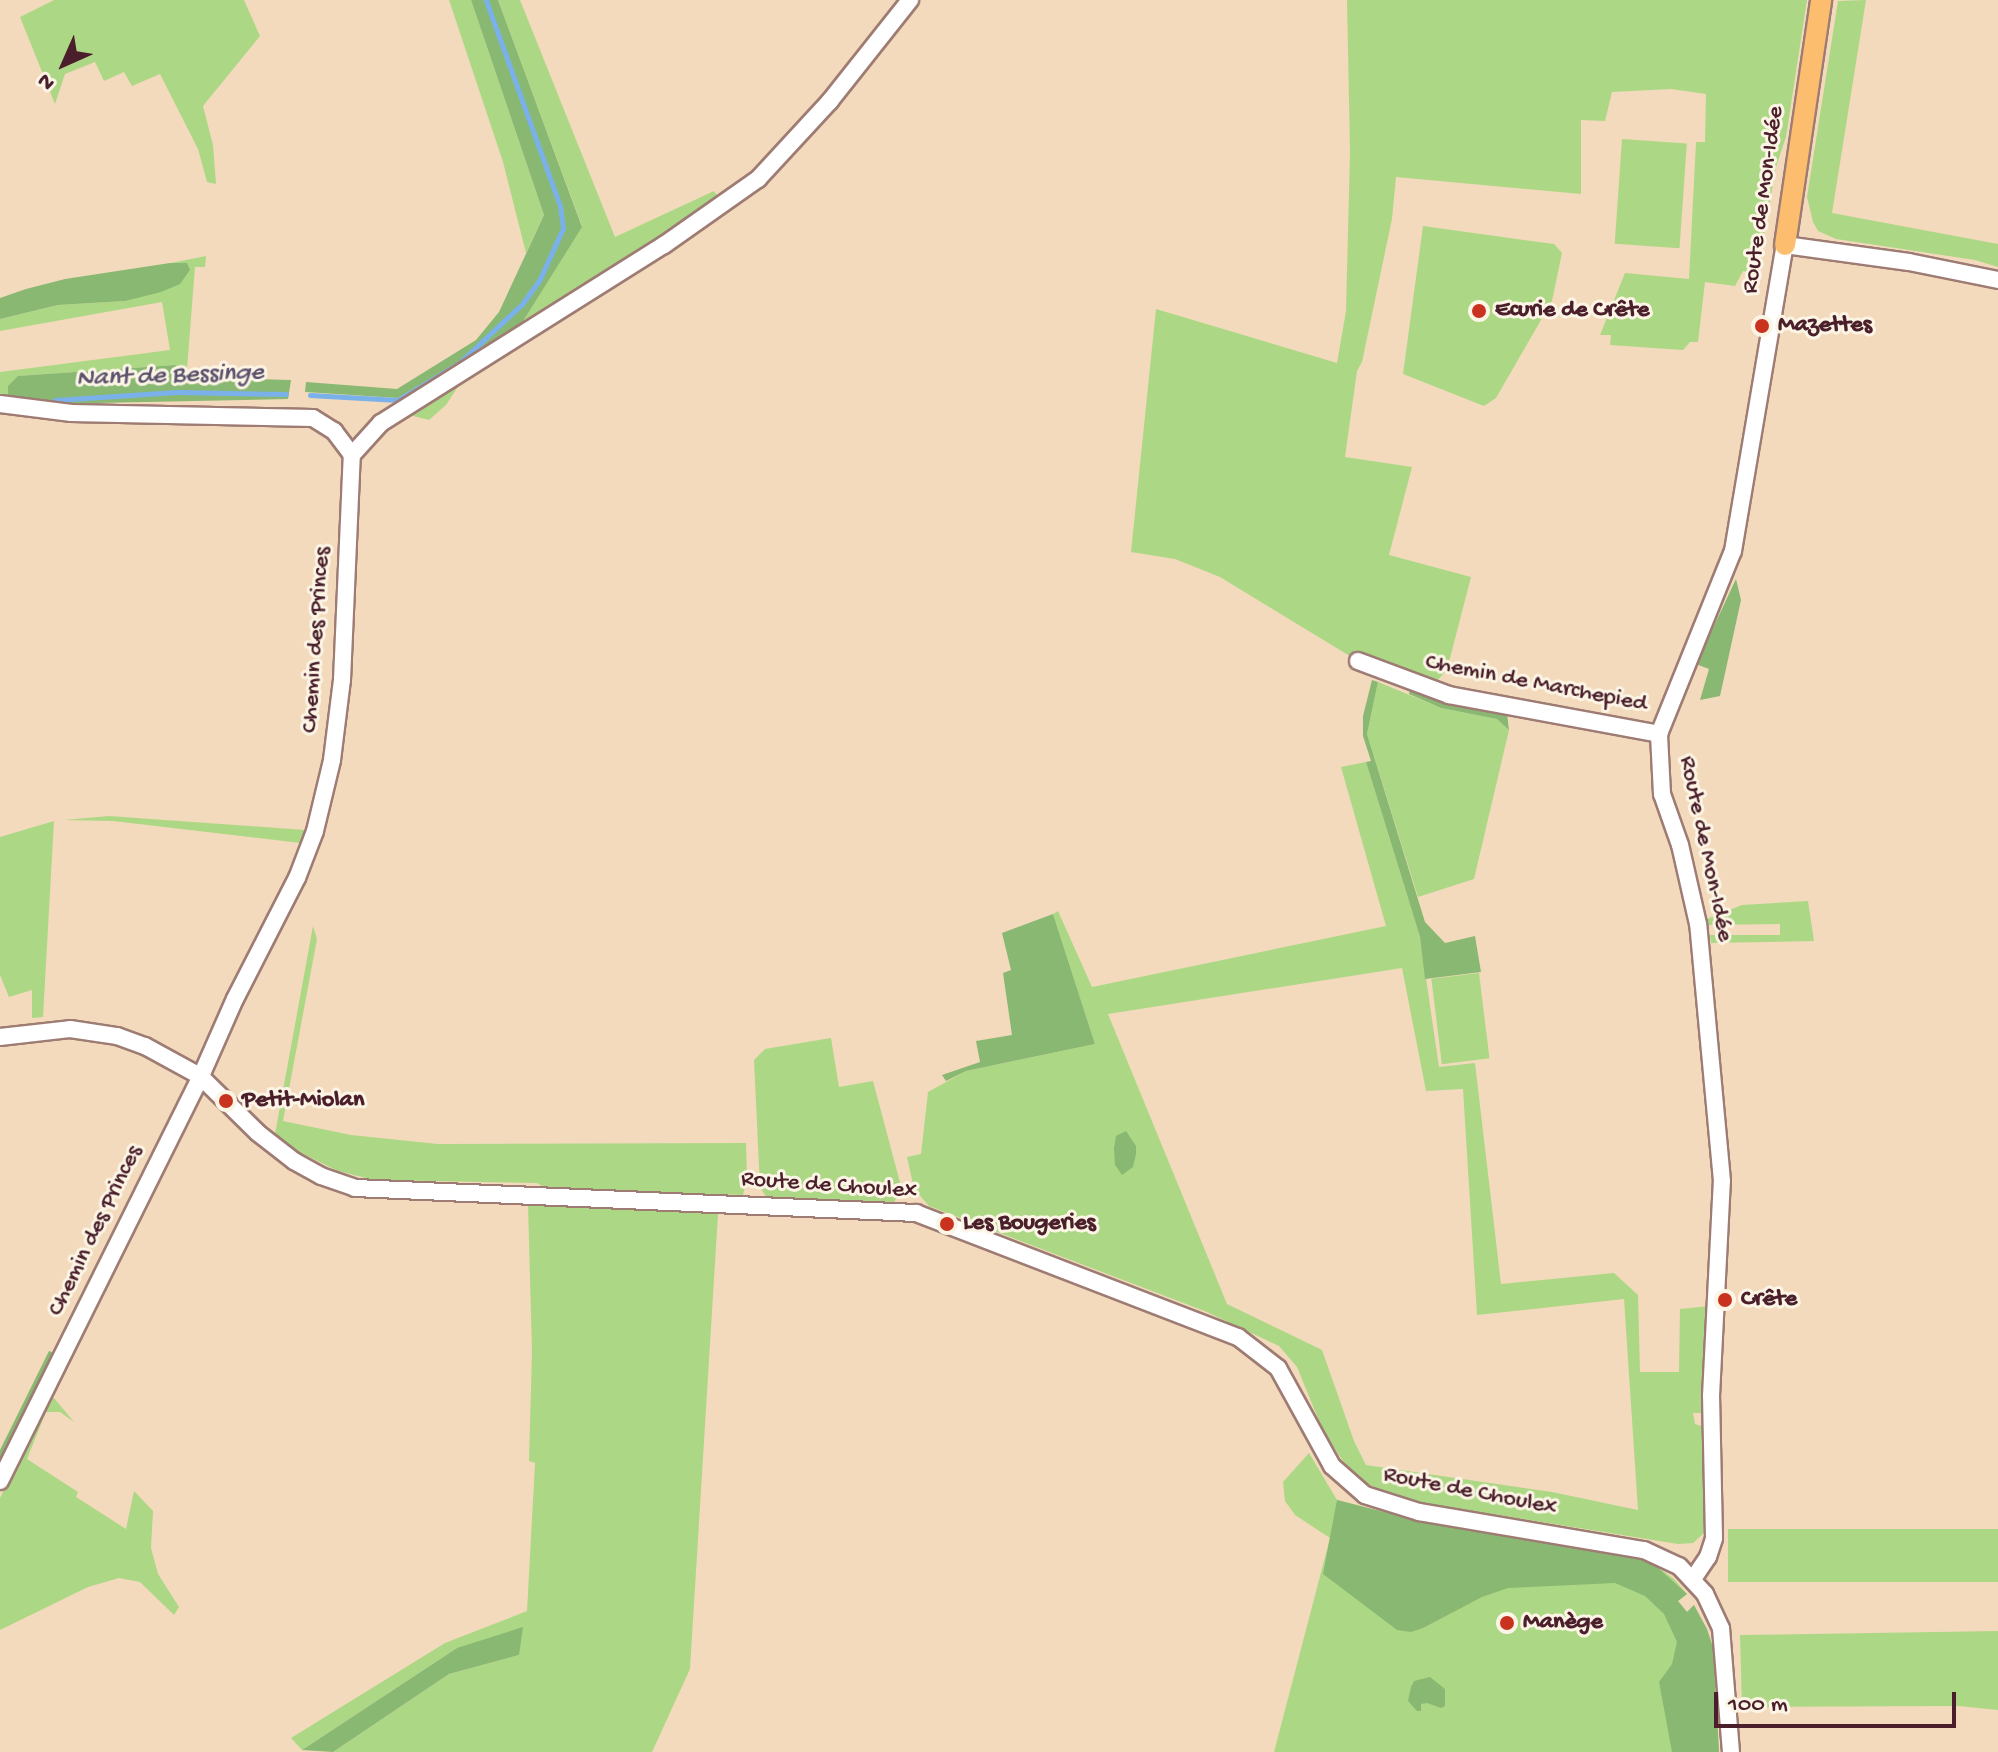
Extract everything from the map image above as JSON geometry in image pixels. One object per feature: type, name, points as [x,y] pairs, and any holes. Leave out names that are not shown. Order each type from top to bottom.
[{"type":"main road","name":"Route de Mon-Idée","points":[[1785,245],[1821,0]]},
{"type":"street","points":[[0,404],[71,413],[313,418],[334,431],[352,455],[381,423],[738,195],[803,132],[910,0]]},
{"type":"street","points":[[1785,245],[1909,262],[1998,280]]},
{"type":"street","name":"Route de Mon-Idée","points":[[1693,1579],[1708,1557],[1714,1538],[1711,1396],[1722,1181],[1698,924],[1682,852],[1662,794],[1659,734],[1733,551],[1785,245]]},
{"type":"street","name":"Chemin des Princes","points":[[0,1481],[297,878],[326,792],[342,680],[352,455]]},
{"type":"street","name":"Chemin de Marchepied","points":[[1358,661],[1412,684],[1463,699],[1659,734]]},
{"type":"street","name":"Route de Choulex","points":[[0,1037],[56,1029],[102,1033],[145,1046],[200,1076],[273,1147],[306,1169],[355,1188],[896,1210],[933,1218],[1248,1343],[1270,1360],[1285,1378],[1332,1466],[1347,1482],[1377,1501],[1419,1512],[1644,1550],[1669,1559],[1693,1579],[1710,1602],[1723,1636],[1731,1752]]},
{"type":"green space","points":[[54,0],[244,0],[260,36],[203,106],[213,145],[216,184],[207,182],[198,149],[160,74],[132,86],[124,72],[104,81],[95,62],[65,74],[55,104],[20,17]]},
{"type":"green space","points":[[449,0],[471,0],[544,215],[526,253],[503,162]]},
{"type":"green space","points":[[471,0],[498,0],[582,227],[522,323],[398,398],[305,392],[306,382],[397,389],[476,340],[499,312],[544,215]]},
{"type":"green space","points":[[498,0],[520,0],[615,237],[714,191],[719,198],[522,323],[582,226]]},
{"type":"green space","points":[[1347,0],[1807,0],[1786,137],[1776,167],[1757,274],[1743,271],[1735,286],[1705,282],[1698,342],[1690,342],[1683,350],[1610,345],[1611,335],[1600,335],[1625,273],[1689,279],[1696,142],[1705,142],[1706,94],[1671,89],[1612,92],[1605,121],[1581,120],[1581,194],[1396,177],[1392,219],[1362,362],[1357,371],[1345,457],[1412,467],[1389,555],[1471,577],[1447,670],[1433,685],[1358,661],[1220,577],[1175,559],[1131,552],[1156,309],[1337,363],[1346,311],[1350,152]]},
{"type":"green space","points":[[1866,0],[1832,213],[1998,244],[1998,267],[1975,260],[1836,239],[1818,231],[1813,222],[1807,197],[1838,1]]},
{"type":"green space","points":[[1622,139],[1687,144],[1680,248],[1615,244]]},
{"type":"green space","name":"Ecurie de Crête","points":[[1423,226],[1554,244],[1562,253],[1552,301],[1496,398],[1484,406],[1403,374]]},
{"type":"green space","points":[[206,256],[205,267],[195,267],[187,369],[175,365],[19,376],[8,398],[0,395],[0,372],[170,350],[162,302],[0,331],[0,319],[58,305],[125,301],[187,263],[171,263]]},
{"type":"green space","points":[[187,263],[190,270],[180,284],[161,292],[125,301],[58,305],[0,319],[0,298],[26,289],[65,279]]},
{"type":"green space","points":[[175,365],[187,369],[187,377],[291,380],[288,399],[47,404],[8,398],[8,386],[18,376]]},
{"type":"green space","points":[[461,382],[446,405],[429,420],[409,415]]},
{"type":"green space","points":[[1736,579],[1741,600],[1720,696],[1700,700],[1709,669],[1696,664]]},
{"type":"green space","points":[[1372,680],[1378,682],[1367,734],[1425,922],[1445,943],[1475,936],[1481,972],[1425,979],[1420,937],[1366,762],[1371,761],[1363,736],[1363,716]]},
{"type":"green space","points":[[1378,682],[1441,708],[1498,719],[1509,730],[1474,879],[1418,897],[1367,734]]},
{"type":"green space","points":[[1410,689],[1507,713],[1509,730],[1497,719],[1441,708],[1409,694]]},
{"type":"green space","points":[[1366,762],[1420,937],[1439,1067],[1475,1063],[1501,1284],[1614,1273],[1638,1295],[1640,1372],[1679,1372],[1680,1309],[1710,1306],[1704,1413],[1693,1413],[1695,1424],[1702,1426],[1704,1533],[1693,1543],[1678,1544],[1417,1502],[1384,1492],[1364,1482],[1343,1461],[1324,1433],[1297,1367],[1279,1346],[1207,1312],[929,1206],[914,1189],[907,1157],[921,1154],[928,1092],[966,1071],[1095,1044],[1053,914],[1058,911],[1092,987],[1386,926],[1341,767]],"holes":[[[1402,968],[1426,1091],[1463,1089],[1477,1315],[1624,1299],[1638,1510],[1552,1492],[1366,1465],[1354,1441],[1322,1350],[1227,1304],[1108,1014]]]},
{"type":"green space","points":[[109,816],[305,830],[301,843],[113,821],[64,820]]},
{"type":"green space","points":[[54,821],[43,1017],[32,1018],[32,990],[9,997],[0,975],[0,837]]},
{"type":"green space","points":[[1808,901],[1814,941],[1711,943],[1710,935],[1780,935],[1780,924],[1708,925],[1707,919],[1742,905]]},
{"type":"green space","points":[[1053,914],[1095,1044],[966,1071],[946,1081],[942,1075],[980,1062],[976,1041],[1012,1035],[1003,973],[1011,970],[1002,933]]},
{"type":"green space","points":[[313,926],[317,939],[283,1121],[351,1135],[438,1144],[746,1143],[747,1179],[743,1195],[547,1189],[537,1183],[374,1180],[338,1171],[293,1149],[275,1134]]},
{"type":"green space","points":[[1479,973],[1489,1058],[1442,1064],[1431,979]]},
{"type":"green space","points":[[831,1038],[839,1087],[873,1081],[902,1190],[894,1202],[767,1198],[760,1187],[754,1060],[765,1049]]},
{"type":"green space","points":[[1126,1131],[1136,1146],[1136,1154],[1133,1167],[1122,1175],[1115,1165],[1114,1148],[1116,1136]]},
{"type":"green space","points":[[528,1205],[718,1214],[690,1669],[652,1752],[333,1752],[449,1674],[519,1655],[457,1648],[302,1750],[291,1738],[445,1643],[527,1611],[535,1463],[529,1461],[532,1351]]},
{"type":"green space","points":[[49,1351],[57,1354],[0,1470],[0,1450]]},
{"type":"green space","points":[[54,1398],[74,1422],[60,1412],[46,1412],[27,1459],[78,1492],[76,1497],[126,1529],[134,1491],[153,1511],[151,1548],[158,1574],[179,1607],[174,1615],[140,1582],[119,1578],[88,1587],[0,1630],[0,1498],[48,1400]]},
{"type":"green space","name":"Manège","points":[[1309,1453],[1337,1500],[1423,1522],[1656,1566],[1674,1579],[1687,1594],[1678,1601],[1687,1612],[1694,1605],[1713,1647],[1719,1752],[1274,1752],[1330,1538],[1295,1515],[1285,1501],[1283,1482]]},
{"type":"green space","points":[[1337,1500],[1423,1522],[1631,1554],[1656,1566],[1687,1594],[1678,1601],[1687,1612],[1694,1605],[1707,1629],[1713,1647],[1719,1752],[1672,1752],[1659,1682],[1672,1664],[1677,1642],[1664,1614],[1645,1596],[1615,1583],[1508,1588],[1482,1597],[1423,1628],[1411,1632],[1397,1630],[1323,1574]]},
{"type":"green space","points":[[1728,1529],[1998,1529],[1998,1582],[1728,1582]]},
{"type":"green space","points":[[523,1627],[519,1655],[449,1674],[333,1752],[302,1750],[457,1648]]},
{"type":"green space","points":[[1998,1631],[1998,1710],[1959,1706],[1742,1707],[1740,1635]]},
{"type":"green space","points":[[1430,1677],[1445,1689],[1445,1706],[1421,1704],[1421,1711],[1417,1711],[1408,1701],[1411,1687],[1414,1681]]},
{"type":"waterway","name":"Nant de Bessinge","points":[[310,395],[398,400],[459,363],[522,304],[539,281],[563,228],[560,206],[486,0]]},
{"type":"waterway","name":"Nant de Bessinge","points":[[55,400],[177,392],[286,394]]},
{"type":"place","name":"Ecurie de Crête","points":[[1479,311]]},
{"type":"place","name":"Mazettes","points":[[1762,326]]},
{"type":"place","name":"Petit-Miolan","points":[[226,1101]]},
{"type":"place","name":"Les Bougeries","points":[[947,1224]]},
{"type":"place","name":"Crête","points":[[1725,1300]]},
{"type":"place","name":"Manège","points":[[1507,1623]]}]
